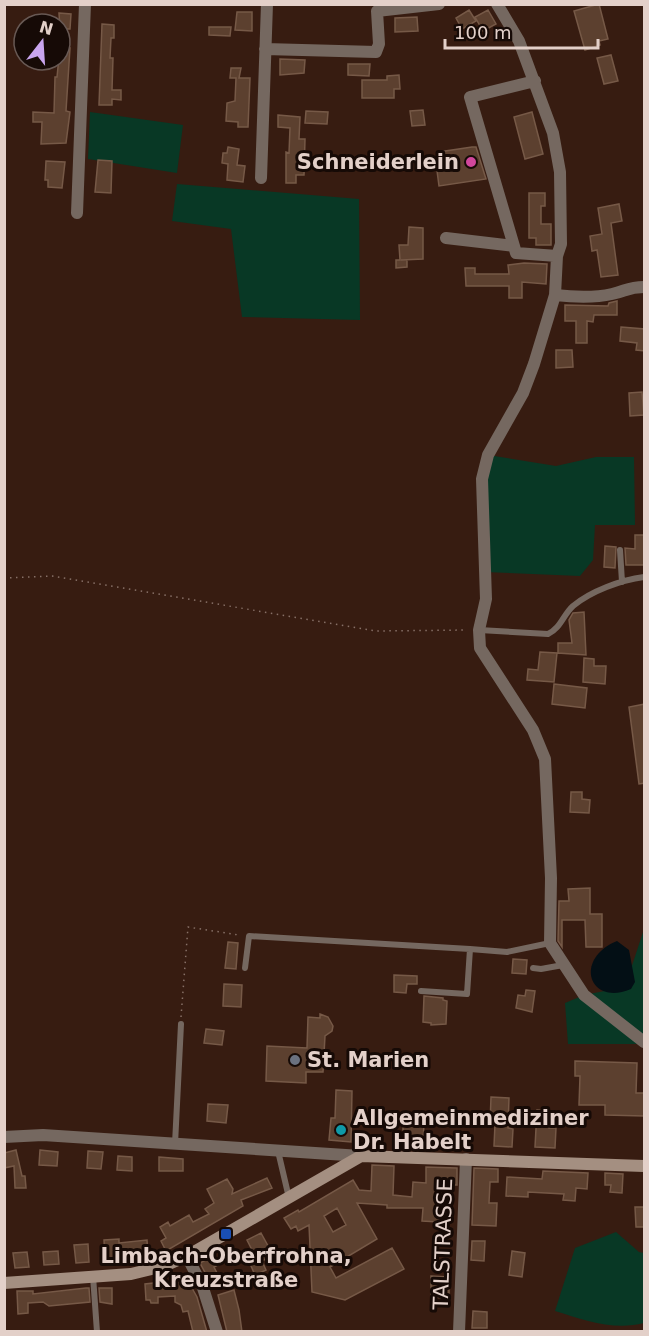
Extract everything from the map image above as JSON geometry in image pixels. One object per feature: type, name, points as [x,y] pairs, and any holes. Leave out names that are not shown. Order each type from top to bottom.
[{"type":"main road","points":[[4,1283],[131,1274],[164,1266],[187,1256],[361,1156],[645,1166]]},
{"type":"street","points":[[77,213],[85,4]]},
{"type":"street","points":[[261,178],[267,4]]},
{"type":"street","points":[[265,49],[376,52],[379,44],[377,11],[439,4]]},
{"type":"street","points":[[497,4],[519,41],[552,133],[560,172],[561,244],[557,256],[555,296],[523,393],[488,455],[482,479],[486,599],[479,630],[480,648],[533,730],[545,759],[550,943],[584,995],[645,1042]]},
{"type":"street","points":[[535,81],[470,98],[498,185],[516,253],[557,256]]},
{"type":"street","points":[[446,238],[514,246]]},
{"type":"street","points":[[555,296],[614,294],[627,287],[645,287]]},
{"type":"street","points":[[4,1137],[43,1135],[361,1156]]},
{"type":"street","name":"TALSTRASSE","points":[[459,1332],[466,1159]]},
{"type":"street","points":[[187,1256],[203,1288],[217,1332]]},
{"type":"lane","points":[[620,549],[622,582]]},
{"type":"lane","points":[[479,630],[548,634],[556,630],[573,606],[622,582],[645,577]]},
{"type":"lane","points":[[245,968],[249,936],[507,952],[550,943]]},
{"type":"lane","points":[[421,991],[467,994],[470,949]]},
{"type":"lane","points":[[533,968],[563,965]]},
{"type":"lane","points":[[175,1145],[181,1024]]},
{"type":"lane","points":[[278,1151],[290,1198]]},
{"type":"lane","points":[[93,1275],[97,1332]]},
{"type":"path","points":[[4,578],[52,576],[376,631],[479,630]]},
{"type":"path","points":[[181,1024],[188,927],[249,936]]},
{"type":"green space","points":[[90,112],[183,125],[177,173],[88,159]]},
{"type":"green space","points":[[177,184],[359,199],[360,320],[242,317],[231,229],[172,221]]},
{"type":"green space","points":[[488,455],[556,466],[596,457],[634,457],[635,525],[595,525],[593,560],[580,576],[484,572]]},
{"type":"green space","points":[[644,929],[644,1044],[568,1044],[565,1003],[584,995],[625,987]]},
{"type":"green space","points":[[616,1232],[639,1252],[644,1253],[644,1323],[610,1325],[555,1311],[575,1248]]},
{"type":"shaded area","points":[[617,941],[629,950],[635,982],[631,989],[617,993],[605,992],[592,978],[591,969],[603,949]]},
{"type":"building","points":[[599,4],[608,39],[599,41],[600,45],[585,50],[574,11]]},
{"type":"building","points":[[469,10],[476,21],[462,29],[456,18]]},
{"type":"building","points":[[488,10],[496,24],[483,31],[475,17]]},
{"type":"building","points":[[237,12],[252,12],[252,31],[235,30]]},
{"type":"building","points":[[417,17],[418,31],[395,32],[395,18]]},
{"type":"building","points":[[102,24],[114,25],[110,58],[113,58],[112,90],[121,90],[121,100],[112,99],[112,105],[99,105]]},
{"type":"building","points":[[209,27],[231,27],[230,36],[209,35]]},
{"type":"building","points":[[611,55],[618,81],[604,84],[597,58]]},
{"type":"building","points":[[280,59],[305,60],[304,73],[280,75]]},
{"type":"building","points":[[348,64],[370,64],[369,76],[348,75]]},
{"type":"building","points":[[231,68],[241,68],[239,78],[250,78],[248,127],[238,127],[238,122],[226,121],[227,103],[235,101],[236,78],[230,78]]},
{"type":"building","points":[[58,72],[68,72],[66,111],[70,112],[66,143],[41,144],[42,122],[33,122],[33,112],[54,113],[55,77]]},
{"type":"building","points":[[399,75],[400,89],[394,89],[394,98],[362,98],[362,80],[387,80],[387,76]]},
{"type":"building","points":[[423,110],[425,125],[412,126],[410,111]]},
{"type":"building","points":[[306,111],[328,112],[327,124],[305,123]]},
{"type":"building","points":[[532,112],[543,154],[525,159],[514,117]]},
{"type":"building","points":[[278,115],[300,117],[299,139],[305,139],[304,175],[296,175],[296,183],[286,183],[286,152],[289,153],[290,128],[278,127]]},
{"type":"building","points":[[228,147],[239,149],[237,165],[245,166],[243,182],[227,180],[228,164],[222,163],[223,153],[227,153]]},
{"type":"building","points":[[476,147],[486,179],[439,186],[436,163],[441,163],[439,152]]},
{"type":"building","points":[[98,160],[112,161],[111,193],[95,192]]},
{"type":"building","points":[[46,161],[65,162],[62,188],[48,187],[48,180],[45,180]]},
{"type":"building","points":[[529,193],[545,193],[545,206],[541,206],[541,224],[551,224],[551,245],[536,245],[536,238],[529,238]]},
{"type":"building","points":[[619,204],[622,221],[611,223],[618,275],[601,277],[597,250],[592,251],[590,236],[602,234],[598,208]]},
{"type":"building","points":[[409,227],[423,228],[423,259],[401,260],[407,260],[407,267],[396,268],[396,260],[400,260],[399,245],[408,245]]},
{"type":"building","points":[[547,264],[546,284],[522,282],[522,298],[509,298],[509,286],[466,286],[465,268],[475,268],[475,274],[509,274],[508,265]]},
{"type":"building","points":[[617,301],[617,315],[594,315],[593,322],[587,321],[587,343],[576,343],[576,321],[565,321],[565,305],[608,306],[609,303]]},
{"type":"building","points":[[621,327],[645,329],[645,351],[636,350],[637,343],[620,341]]},
{"type":"building","points":[[556,350],[572,350],[573,367],[556,368]]},
{"type":"building","points":[[642,392],[644,415],[630,416],[629,393]]},
{"type":"building","points":[[635,535],[645,535],[645,565],[626,565],[625,548],[635,549]]},
{"type":"building","points":[[605,546],[616,547],[615,568],[604,567]]},
{"type":"building","points":[[584,612],[586,655],[558,653],[558,643],[572,643],[569,620],[573,613]]},
{"type":"building","points":[[540,652],[557,653],[554,682],[527,680],[528,669],[538,670]]},
{"type":"building","points":[[584,658],[594,659],[594,666],[606,666],[605,684],[583,682]]},
{"type":"building","points":[[554,684],[587,688],[585,708],[552,704]]},
{"type":"building","points":[[645,704],[645,783],[639,784],[629,707]]},
{"type":"building","points":[[571,792],[582,792],[582,799],[590,800],[589,813],[570,812]]},
{"type":"building","points":[[590,888],[590,914],[602,914],[602,947],[586,947],[585,920],[562,920],[562,947],[558,941],[559,901],[569,901],[568,889]]},
{"type":"building","points":[[228,942],[238,943],[236,969],[225,968]]},
{"type":"building","points":[[513,959],[527,960],[526,974],[512,973]]},
{"type":"building","points":[[394,975],[417,976],[417,984],[407,984],[406,993],[394,992]]},
{"type":"building","points":[[224,984],[242,985],[241,1007],[223,1006]]},
{"type":"building","points":[[526,990],[535,991],[532,1012],[516,1008],[518,995],[525,996]]},
{"type":"building","points":[[424,996],[443,998],[447,1001],[446,1024],[431,1025],[431,1023],[423,1022]]},
{"type":"building","name":"St. Marien","points":[[320,1014],[328,1017],[333,1026],[332,1031],[325,1036],[323,1072],[306,1072],[306,1083],[266,1081],[267,1046],[307,1048],[308,1017],[320,1018]]},
{"type":"building","points":[[206,1029],[224,1031],[222,1045],[204,1043]]},
{"type":"building","points":[[575,1061],[637,1063],[636,1093],[645,1093],[644,1116],[605,1115],[605,1105],[579,1105],[580,1076],[575,1076]]},
{"type":"building","points":[[336,1090],[352,1091],[351,1142],[329,1140],[331,1118],[335,1118]]},
{"type":"building","points":[[491,1097],[509,1098],[508,1128],[513,1129],[512,1147],[494,1146],[495,1124],[490,1124]]},
{"type":"building","points":[[208,1104],[228,1105],[226,1123],[207,1121]]},
{"type":"building","points":[[537,1110],[549,1111],[549,1128],[556,1128],[555,1148],[535,1147]]},
{"type":"building","points":[[403,1122],[424,1123],[423,1144],[403,1143]]},
{"type":"building","points":[[16,1150],[22,1176],[25,1176],[26,1188],[15,1188],[14,1166],[4,1168],[4,1153]]},
{"type":"building","points":[[40,1150],[58,1152],[57,1166],[39,1165]]},
{"type":"building","points":[[88,1151],[103,1152],[101,1169],[87,1168]]},
{"type":"building","points":[[118,1156],[132,1157],[132,1171],[117,1170]]},
{"type":"building","points":[[159,1157],[183,1159],[183,1171],[159,1171]]},
{"type":"building","points":[[372,1165],[394,1166],[393,1195],[412,1197],[413,1182],[426,1183],[426,1167],[457,1168],[457,1185],[442,1185],[439,1222],[422,1221],[423,1208],[387,1208],[387,1205],[357,1203],[377,1239],[330,1267],[336,1278],[392,1248],[404,1269],[345,1300],[312,1292],[309,1225],[298,1231],[296,1226],[291,1229],[284,1218],[298,1210],[299,1212],[353,1180],[359,1190],[371,1191]],"holes":[[[337,1208],[346,1225],[333,1232],[324,1216]]]},
{"type":"building","points":[[474,1168],[498,1169],[498,1182],[490,1182],[489,1203],[497,1203],[496,1226],[472,1225]]},
{"type":"building","points":[[543,1171],[588,1173],[587,1189],[576,1188],[575,1201],[563,1200],[564,1194],[528,1192],[528,1197],[506,1196],[507,1177],[542,1179]]},
{"type":"building","points":[[605,1173],[623,1174],[622,1193],[610,1192],[611,1185],[605,1185]]},
{"type":"building","points":[[267,1178],[272,1188],[241,1200],[243,1206],[166,1251],[161,1241],[166,1238],[160,1227],[168,1222],[170,1226],[189,1215],[193,1222],[209,1214],[205,1209],[214,1203],[207,1189],[227,1179],[233,1189],[232,1194]]},
{"type":"building","points":[[635,1207],[645,1207],[645,1227],[636,1227]]},
{"type":"building","points":[[261,1233],[273,1255],[262,1261],[266,1270],[255,1275],[247,1257],[254,1254],[247,1240]]},
{"type":"building","points":[[119,1239],[119,1243],[147,1240],[148,1258],[105,1261],[104,1240]]},
{"type":"building","points":[[472,1241],[485,1241],[484,1261],[471,1260]]},
{"type":"building","points":[[88,1244],[89,1262],[76,1263],[74,1245]]},
{"type":"building","points":[[58,1251],[59,1264],[44,1265],[43,1252]]},
{"type":"building","points":[[512,1251],[525,1253],[522,1277],[509,1275]]},
{"type":"building","points":[[27,1252],[29,1267],[15,1268],[13,1253]]},
{"type":"building","points":[[213,1256],[218,1265],[214,1267],[218,1275],[209,1280],[200,1263]]},
{"type":"building","points":[[431,1276],[449,1277],[449,1298],[431,1297]]},
{"type":"building","points":[[188,1281],[197,1297],[207,1332],[193,1332],[188,1311],[183,1312],[181,1305],[175,1302],[175,1296],[158,1297],[158,1303],[146,1300],[145,1284],[162,1282],[162,1285]]},
{"type":"building","points":[[89,1288],[90,1302],[49,1306],[43,1302],[28,1303],[28,1313],[18,1314],[17,1291],[33,1291],[33,1294]]},
{"type":"building","points":[[99,1288],[112,1288],[112,1304],[100,1302]]},
{"type":"building","points":[[234,1290],[242,1332],[227,1332],[218,1295]]},
{"type":"building","points":[[473,1311],[487,1312],[487,1328],[472,1328]]},
{"type":"place","name":"Schneiderlein","points":[[471,162]]},
{"type":"place","name":"St. Marien","points":[[295,1060]]},
{"type":"place","name":"Allgemeinmediziner Dr. Habelt","points":[[341,1130]]},
{"type":"place","name":"Limbach-Oberfrohna, Kreuzstraße","points":[[226,1234]]}]
